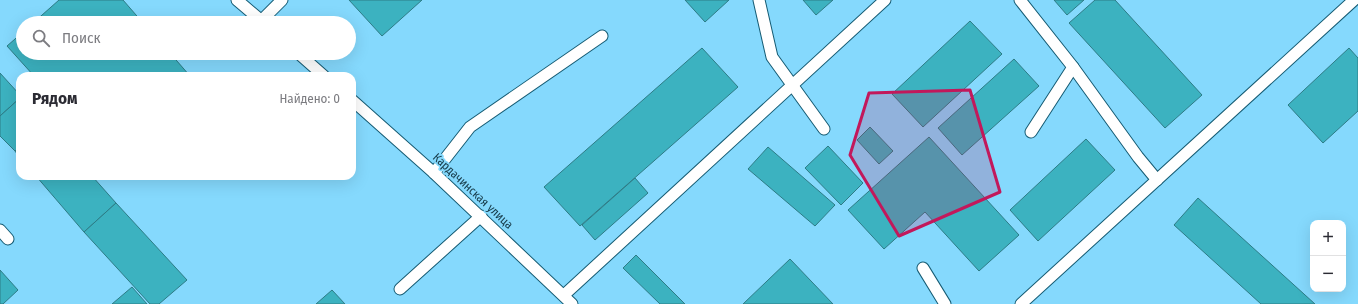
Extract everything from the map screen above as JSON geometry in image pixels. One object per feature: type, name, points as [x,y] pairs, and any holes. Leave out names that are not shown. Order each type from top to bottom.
[{"type":"lane","points":[[236,0],[255,16]]},
{"type":"lane","points":[[267,16],[282,0]]},
{"type":"lane","points":[[759,0],[772,57],[824,129]]},
{"type":"lane","points":[[564,295],[885,0]]},
{"type":"lane","points":[[1020,0],[1073,67],[1138,157],[1157,180]]},
{"type":"lane","points":[[1021,304],[1354,0]]},
{"type":"lane","points":[[434,173],[470,127],[602,36]]},
{"type":"lane","points":[[306,60],[319,72]]},
{"type":"lane","points":[[1031,132],[1073,67]]},
{"type":"lane","name":"Кардачинская улица","points":[[356,104],[481,216],[572,304]]},
{"type":"lane","points":[[400,289],[481,216]]},
{"type":"lane","points":[[0,230],[8,239]]},
{"type":"lane","points":[[923,268],[945,304]]},
{"type":"highlighted area","points":[[970,90],[1000,192],[899,236],[850,155],[869,93]]},
{"type":"building","points":[[59,0],[123,0],[137,16],[41,16]]},
{"type":"building","points":[[349,0],[422,0],[382,36]]},
{"type":"building","points":[[685,0],[729,0],[705,22]]},
{"type":"building","points":[[803,0],[833,0],[816,15]]},
{"type":"building","points":[[1054,0],[1084,0],[1067,15]]},
{"type":"building","points":[[1095,0],[1115,0],[1202,95],[1165,128],[1069,23]]},
{"type":"building","points":[[970,21],[1002,54],[923,127],[892,94]]},
{"type":"building","points":[[16,38],[16,56],[7,46]]},
{"type":"building","points":[[702,48],[738,87],[580,226],[544,187]]},
{"type":"building","points":[[1349,48],[1358,58],[1358,111],[1323,143],[1288,105]]},
{"type":"building","points":[[1014,59],[1039,86],[962,155],[938,128]]},
{"type":"building","points":[[20,60],[176,60],[187,72],[30,72]]},
{"type":"building","points":[[0,73],[16,91],[16,102],[0,116]]},
{"type":"building","points":[[16,102],[15,151],[0,136],[0,116]]},
{"type":"building","points":[[870,127],[893,151],[879,164],[857,140]]},
{"type":"building","points":[[929,137],[1019,235],[979,271],[925,212],[884,249],[848,210]]},
{"type":"building","points":[[1086,139],[1115,170],[1038,241],[1010,210]]},
{"type":"building","points":[[828,146],[863,183],[841,205],[805,168]]},
{"type":"building","points":[[768,147],[835,205],[815,226],[748,169]]},
{"type":"building","points":[[635,178],[648,193],[595,240],[582,225]]},
{"type":"building","points":[[39,180],[96,180],[116,203],[84,232]]},
{"type":"building","points":[[1198,198],[1315,304],[1261,304],[1174,225]]},
{"type":"building","points":[[116,203],[187,280],[159,304],[150,304],[84,232]]},
{"type":"building","points":[[636,255],[685,304],[660,304],[623,268]]},
{"type":"building","points":[[790,259],[833,304],[743,304]]},
{"type":"building","points":[[0,270],[18,290],[3,304],[0,304]]},
{"type":"building","points":[[132,287],[147,304],[112,304]]},
{"type":"building","points":[[332,290],[345,304],[316,304]]}]
